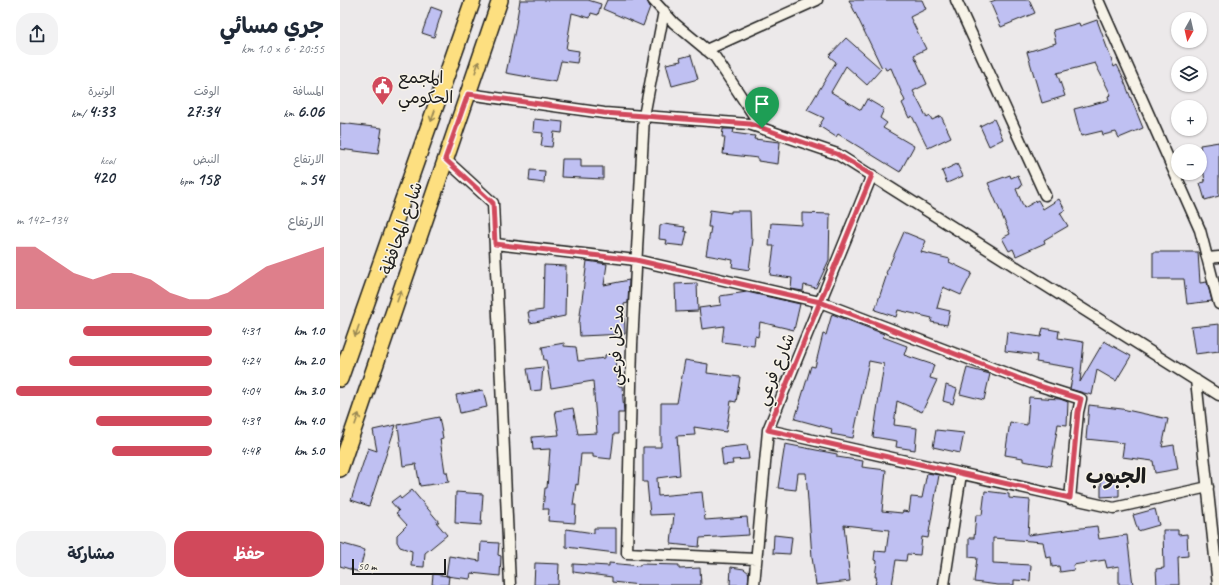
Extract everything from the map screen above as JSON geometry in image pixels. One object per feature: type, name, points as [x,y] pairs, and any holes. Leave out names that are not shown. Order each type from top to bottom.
[{"type":"main road","name":"شارع المحافظة","points":[[340,379],[473,0]]},
{"type":"main road","name":"شارع المحافظة","points":[[340,469],[500,0]]},
{"type":"main road","points":[[468,14],[492,23]]},
{"type":"street","points":[[653,0],[674,23],[715,57],[762,128]]},
{"type":"street","points":[[706,50],[817,0]]},
{"type":"street","points":[[956,0],[1045,195]]},
{"type":"street","points":[[1098,0],[1200,230],[1219,304]]},
{"type":"street","name":"مدخل فرعي","points":[[664,11],[644,116],[632,345],[627,553],[756,559]]},
{"type":"street","points":[[468,94],[604,113],[750,124],[837,154],[1219,395]]},
{"type":"street","points":[[445,159],[493,203],[510,585]]},
{"type":"street","name":"شارع فرعي","points":[[754,585],[768,430],[872,175]]},
{"type":"street","points":[[495,244],[636,260],[820,302],[1036,385],[1081,399],[1078,412],[1070,498]]},
{"type":"street","points":[[1207,258],[1219,257]]},
{"type":"street","points":[[1196,380],[1218,585]]},
{"type":"street","points":[[768,430],[1114,508],[1208,487]]},
{"type":"street","points":[[944,585],[961,474]]},
{"type":"building","points":[[520,0],[588,0],[601,4],[598,15],[591,13],[590,18],[572,13],[566,49],[579,51],[577,63],[561,61],[556,82],[506,73]]},
{"type":"building","points":[[607,0],[647,0],[650,7],[643,26],[603,9]]},
{"type":"building","points":[[849,0],[922,0],[926,9],[910,17],[926,49],[914,55],[927,84],[913,91],[927,118],[930,116],[932,120],[941,116],[951,137],[928,148],[912,116],[909,118],[902,103],[905,101],[891,68],[886,70],[884,66],[882,68]]},
{"type":"building","points":[[996,0],[1029,0],[1035,13],[1001,27],[990,2]]},
{"type":"building","points":[[431,7],[442,11],[434,37],[422,33]]},
{"type":"building","points":[[1097,20],[1114,67],[1117,65],[1125,81],[1143,128],[1119,138],[1116,132],[1103,135],[1102,131],[1081,136],[1074,109],[1109,100],[1108,96],[1111,95],[1095,63],[1057,73],[1065,96],[1042,103],[1027,52],[1056,43],[1053,30],[1079,23],[1080,26]]},
{"type":"building","points":[[846,38],[881,69],[867,85],[846,66],[831,92],[861,110],[867,99],[884,109],[880,118],[887,123],[883,128],[914,146],[900,172],[838,134],[836,137],[819,126],[824,118],[807,110],[836,62],[829,56]]},
{"type":"building","points":[[691,55],[698,79],[672,86],[666,64],[681,61],[680,58]]},
{"type":"building","points":[[534,119],[563,122],[562,133],[554,132],[552,147],[541,146],[543,133],[533,132]]},
{"type":"building","points":[[994,119],[1003,139],[989,146],[980,126]]},
{"type":"building","points":[[340,123],[382,128],[378,154],[340,149]]},
{"type":"building","points":[[723,129],[734,129],[733,133],[755,136],[754,139],[780,142],[778,164],[758,161],[758,158],[723,154],[725,137],[722,137]]},
{"type":"building","points":[[1219,142],[1219,196],[1205,200],[1200,183],[1207,180],[1206,144]]},
{"type":"building","points":[[562,159],[581,159],[581,167],[603,167],[603,179],[561,177]]},
{"type":"building","points":[[957,164],[963,176],[947,183],[942,171]]},
{"type":"building","points":[[530,170],[545,171],[544,183],[529,181]]},
{"type":"building","points":[[1010,175],[1011,178],[1018,175],[1022,186],[1016,189],[1024,208],[1038,200],[1043,209],[1059,199],[1065,210],[1060,213],[1068,226],[1044,240],[1045,243],[1016,256],[1013,249],[1009,251],[1002,238],[1010,234],[988,183]]},
{"type":"building","points":[[710,210],[731,213],[731,211],[750,211],[751,239],[753,239],[749,270],[732,267],[733,260],[706,255],[711,227],[708,227]]},
{"type":"building","points":[[802,213],[830,214],[829,260],[816,288],[804,285],[803,291],[791,289],[792,278],[770,275],[774,246],[769,246],[771,223],[802,225]]},
{"type":"building","points":[[664,224],[685,227],[684,231],[687,232],[684,246],[666,244],[667,240],[659,239],[660,226]]},
{"type":"building","points":[[904,232],[926,241],[921,252],[950,259],[949,262],[972,273],[961,295],[943,287],[937,308],[950,311],[947,325],[931,322],[932,318],[898,310],[896,317],[875,310],[887,274],[886,273]]},
{"type":"building","points":[[1153,252],[1198,252],[1200,283],[1207,282],[1212,301],[1187,304],[1184,279],[1153,279]]},
{"type":"building","points":[[587,261],[607,264],[604,285],[629,280],[628,303],[624,304],[625,334],[580,336],[579,323]]},
{"type":"building","points":[[544,265],[566,266],[565,316],[530,323],[528,312],[543,310]]},
{"type":"building","points":[[697,283],[698,311],[676,312],[675,284]]},
{"type":"building","points":[[747,292],[800,304],[794,330],[760,322],[758,337],[755,336],[754,346],[722,342],[724,326],[702,329],[699,308],[721,305],[720,296]]},
{"type":"building","points":[[832,314],[884,334],[883,337],[907,346],[904,355],[934,365],[930,378],[937,380],[922,412],[897,401],[894,425],[917,428],[915,450],[896,447],[897,441],[873,437],[884,364],[869,361],[853,438],[831,434],[832,429],[795,419],[811,366],[815,367],[823,334],[826,335]]},
{"type":"building","points":[[1219,324],[1219,351],[1195,354],[1191,327]]},
{"type":"building","points":[[1043,328],[1059,331],[1058,338],[1084,342],[1080,382],[1104,341],[1131,356],[1116,381],[1097,370],[1092,395],[1070,389],[1074,368],[1036,362],[1037,355],[1005,351],[1007,332],[1041,337]]},
{"type":"building","points":[[564,343],[564,346],[576,347],[578,361],[605,358],[605,355],[615,353],[619,386],[622,386],[624,413],[618,413],[618,434],[614,434],[611,459],[593,457],[593,454],[581,454],[578,485],[576,484],[573,505],[576,505],[575,523],[548,521],[549,509],[543,509],[545,488],[547,488],[550,449],[533,450],[532,437],[559,435],[555,411],[573,408],[578,434],[597,433],[593,381],[551,388],[542,347]]},
{"type":"building","points":[[685,360],[708,364],[707,373],[740,377],[736,402],[731,401],[726,432],[694,427],[695,435],[677,436],[680,475],[657,478],[658,496],[702,492],[705,520],[747,517],[749,535],[700,538],[699,547],[671,544],[674,514],[650,515],[647,482],[643,482],[643,447],[661,447],[661,403],[677,403]]},
{"type":"building","points":[[543,367],[541,390],[531,391],[527,369]]},
{"type":"building","points":[[967,368],[990,374],[984,400],[960,394]]},
{"type":"building","points":[[946,385],[957,389],[953,404],[943,401]]},
{"type":"building","points":[[483,390],[487,407],[460,413],[456,395]]},
{"type":"building","points":[[1029,397],[1060,399],[1068,402],[1067,425],[1058,424],[1051,466],[1023,461],[1023,458],[1005,455],[1010,422],[1027,425]]},
{"type":"building","points":[[1089,405],[1122,409],[1168,419],[1162,447],[1174,445],[1178,469],[1155,473],[1153,461],[1122,457],[1124,443],[1086,439]]},
{"type":"building","points":[[439,417],[443,438],[440,439],[445,472],[447,472],[449,482],[420,486],[416,464],[403,466],[398,425]]},
{"type":"building","points":[[396,425],[369,506],[351,500],[368,448],[377,451],[373,430]]},
{"type":"building","points":[[936,430],[964,433],[960,453],[933,447]]},
{"type":"building","points":[[785,444],[837,454],[837,457],[863,461],[862,467],[886,470],[882,511],[902,513],[903,511],[909,512],[911,497],[922,498],[927,473],[939,475],[928,538],[922,537],[920,555],[907,554],[906,561],[896,560],[892,585],[875,585],[877,577],[875,577],[877,561],[874,560],[875,551],[886,552],[889,530],[844,525],[850,581],[816,585],[812,557],[806,473],[798,473],[796,490],[778,488]]},
{"type":"building","points":[[747,445],[749,459],[732,460],[733,464],[723,465],[721,448]]},
{"type":"building","points":[[1101,474],[1119,474],[1119,496],[1101,497]]},
{"type":"building","points":[[412,490],[439,522],[436,522],[447,535],[425,553],[424,567],[411,566],[412,551],[400,547],[397,542],[397,535],[407,525],[396,513],[399,511],[391,502],[399,496],[401,499]]},
{"type":"building","points":[[985,491],[1009,494],[1009,498],[1030,500],[1028,535],[1097,526],[1099,539],[1127,535],[1133,585],[1119,585],[1119,566],[1107,568],[1105,560],[1073,565],[1074,570],[1060,572],[1059,566],[1052,567],[1051,557],[1046,558],[1043,542],[993,538],[993,563],[1031,565],[1030,581],[1014,580],[1014,585],[974,582],[977,558],[969,557],[969,538],[974,538],[976,515],[982,515]]},
{"type":"building","points":[[456,492],[483,494],[481,525],[455,523]]},
{"type":"building","points":[[1155,509],[1159,525],[1138,531],[1133,515]]},
{"type":"building","points":[[594,528],[616,528],[616,553],[566,547],[566,529],[594,533]]},
{"type":"building","points":[[1163,530],[1178,530],[1178,535],[1187,534],[1188,556],[1178,557],[1179,585],[1157,585],[1156,569],[1164,568]]},
{"type":"building","points":[[774,535],[792,537],[790,554],[773,553]]},
{"type":"building","points":[[481,542],[499,543],[498,555],[501,556],[500,576],[471,573],[470,579],[446,576],[449,556],[480,561]]},
{"type":"building","points":[[340,543],[365,550],[359,572],[340,566]]},
{"type":"building","points":[[535,563],[559,564],[558,585],[534,585]]},
{"type":"building","points":[[609,563],[640,566],[641,564],[679,565],[679,569],[700,568],[701,585],[640,585],[612,582],[612,577],[573,572],[573,564],[609,566]]},
{"type":"building","points":[[731,567],[744,569],[749,573],[748,585],[730,585]]},
{"type":"building","points":[[433,574],[449,576],[448,585],[432,585]]},
{"type":"place","name":"المجمع الحكومي","points":[[383,106]]},
{"type":"district","name":"الجبوب","points":[[1116,476]]},
{"type":"route","points":[[762,128],[750,124],[604,113],[468,94],[445,159],[493,203],[495,244],[636,260],[820,302],[768,430],[1070,498],[1078,412],[1081,399],[1036,385],[820,302],[872,175],[837,154],[762,128]]}]
